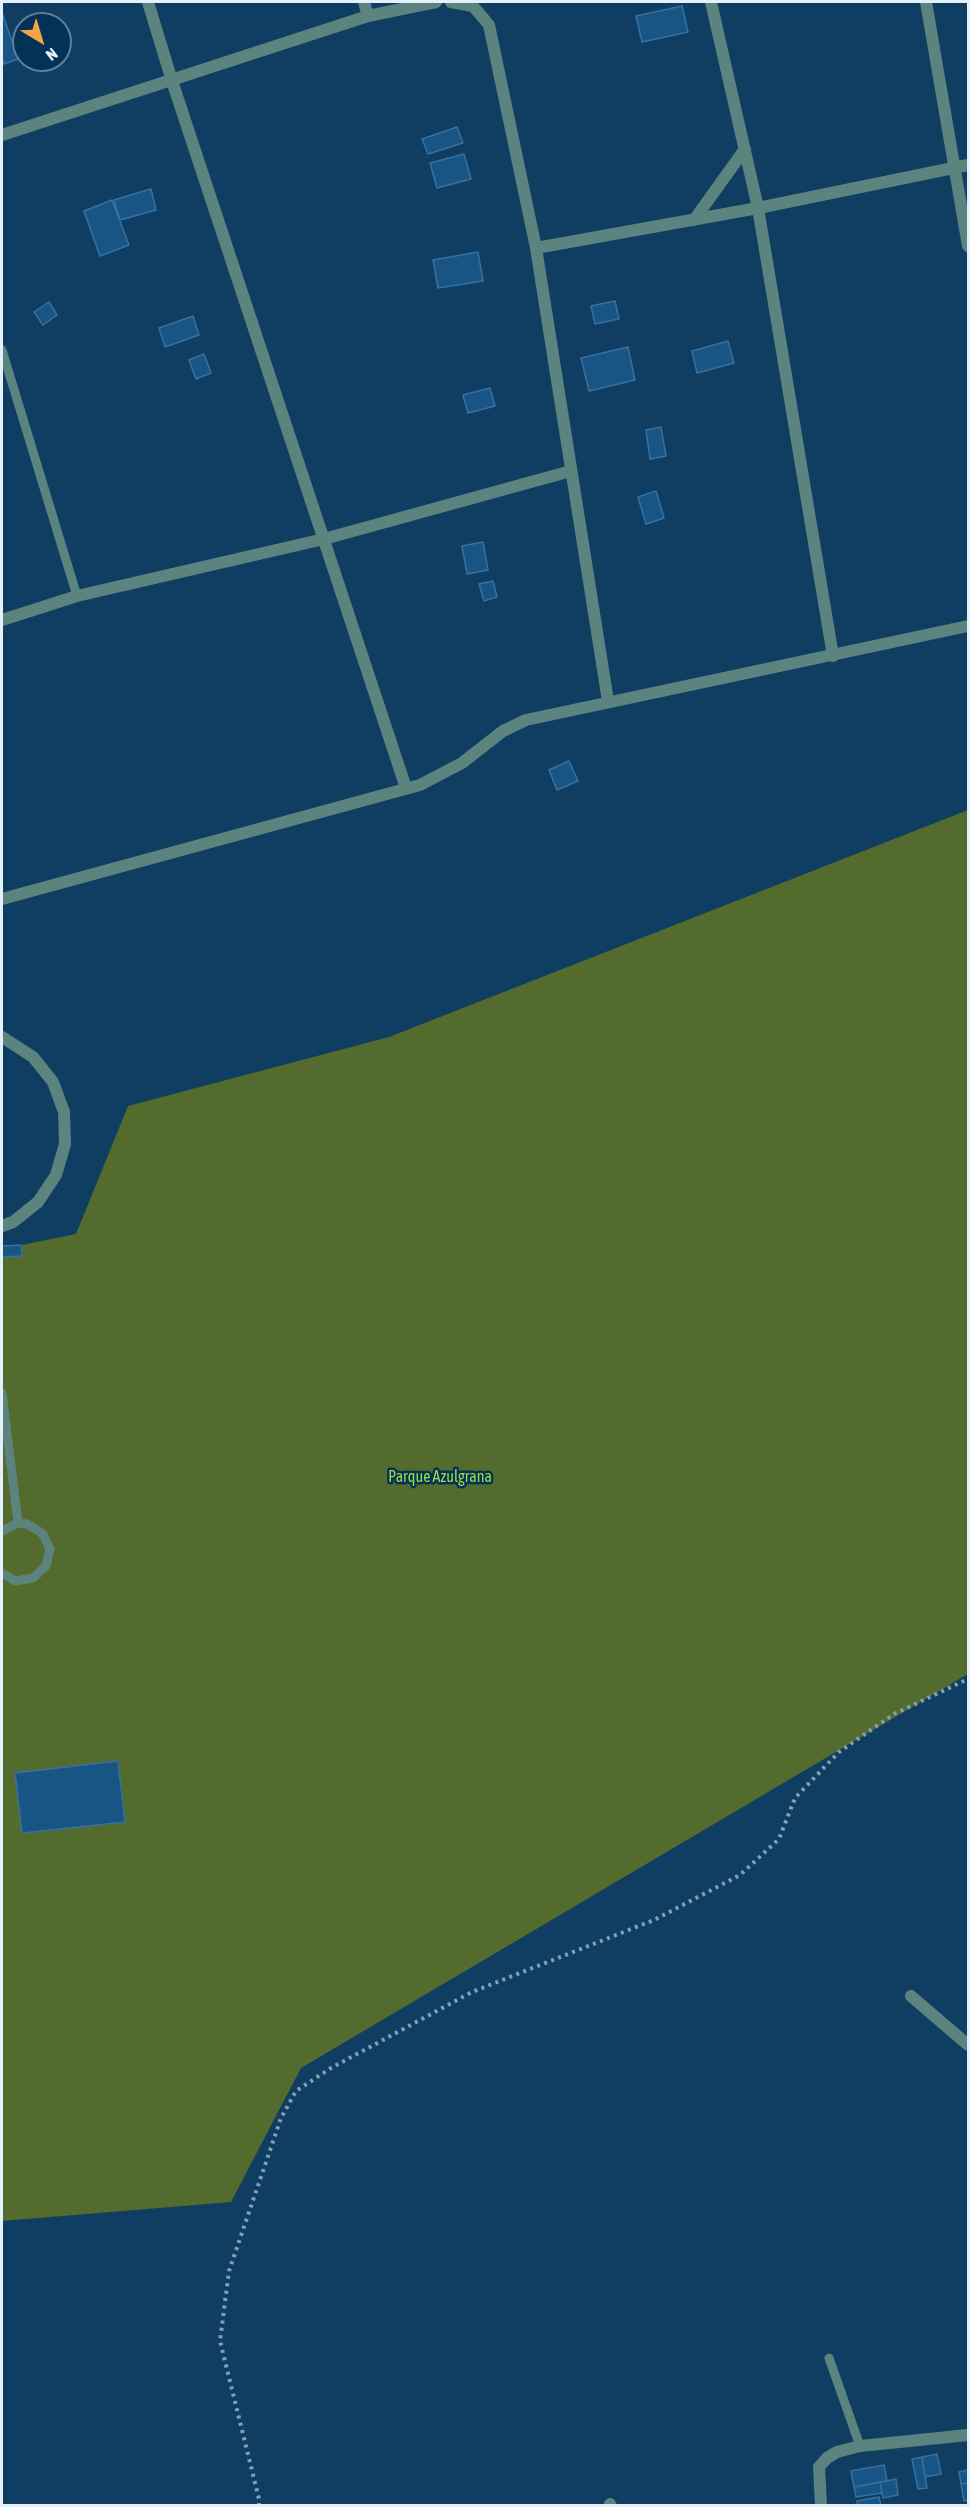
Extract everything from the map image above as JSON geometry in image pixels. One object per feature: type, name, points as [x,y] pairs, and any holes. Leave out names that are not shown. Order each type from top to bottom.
[{"type":"street","points":[[148,2],[172,81],[406,788]]},
{"type":"street","points":[[364,2],[368,16]]},
{"type":"street","points":[[2,135],[368,16],[436,2]]},
{"type":"street","points":[[451,2],[473,6],[489,25],[536,248],[608,701]]},
{"type":"street","points":[[711,2],[759,208],[833,656]]},
{"type":"street","points":[[926,2],[969,246]]},
{"type":"street","points":[[694,220],[745,149]]},
{"type":"street","points":[[536,248],[759,208],[969,165]]},
{"type":"street","points":[[2,620],[77,596],[324,539],[571,471]]},
{"type":"street","points":[[2,899],[420,785],[462,763],[503,731],[526,720],[969,626]]},
{"type":"street","points":[[2,1038],[33,1057],[53,1082],[64,1112],[65,1144],[56,1175],[38,1202],[13,1222],[2,1226]]},
{"type":"street","points":[[911,1996],[969,2045]]},
{"type":"street","points":[[820,2505],[819,2467],[837,2452],[860,2446],[968,2435]]},
{"type":"lane","points":[[2,350],[77,596]]},
{"type":"lane","points":[[2,1393],[18,1523]]},
{"type":"lane","points":[[2,1531],[18,1523],[35,1527],[47,1540],[49,1558],[40,1574],[33,1578],[15,1581],[2,1573]]},
{"type":"lane","points":[[829,2358],[860,2446]]},
{"type":"path","points":[[259,2505],[220,2340],[229,2271],[281,2118],[296,2091],[331,2068],[472,1992],[654,1920],[740,1875],[779,1839],[795,1798],[839,1752],[894,1714],[969,1679]]},
{"type":"green space","name":"Parque Azulgrana","points":[[968,810],[968,1674],[301,2068],[231,2202],[2,2221],[2,1249],[76,1234],[128,1106],[389,1037]]},
{"type":"building","points":[[682,6],[688,32],[642,42],[636,16]]},
{"type":"building","points":[[2,12],[12,41],[12,61],[4,64]]},
{"type":"building","points":[[457,127],[463,143],[428,154],[422,139]]},
{"type":"building","points":[[464,154],[471,179],[437,188],[430,163]]},
{"type":"building","points":[[151,189],[156,210],[120,220],[114,200]]},
{"type":"building","points":[[112,200],[129,245],[100,256],[84,211]]},
{"type":"building","points":[[478,252],[483,281],[438,288],[433,260]]},
{"type":"building","points":[[615,301],[619,319],[595,324],[591,306]]},
{"type":"building","points":[[49,302],[57,315],[43,325],[34,312]]},
{"type":"building","points":[[193,316],[199,335],[165,347],[159,328]]},
{"type":"building","points":[[728,341],[734,363],[697,373],[692,351]]},
{"type":"building","points":[[628,347],[635,380],[589,391],[581,358]]},
{"type":"building","points":[[204,354],[211,373],[196,379],[189,360]]},
{"type":"building","points":[[490,388],[495,406],[468,413],[463,395]]},
{"type":"building","points":[[661,427],[666,456],[650,459],[646,430]]},
{"type":"building","points":[[656,491],[664,518],[646,524],[638,497]]},
{"type":"building","points":[[483,542],[488,570],[467,574],[462,546]]},
{"type":"building","points":[[493,581],[497,597],[484,601],[479,584]]},
{"type":"building","points":[[569,761],[578,781],[557,790],[549,770]]},
{"type":"building","points":[[21,1245],[22,1256],[2,1257],[2,1246]]},
{"type":"building","points":[[118,1761],[125,1822],[22,1833],[15,1773]]},
{"type":"building","points":[[937,2454],[941,2474],[925,2477],[922,2457]]},
{"type":"building","points":[[922,2457],[927,2488],[918,2489],[912,2459]]},
{"type":"building","points":[[884,2465],[887,2481],[854,2487],[851,2471]]},
{"type":"building","points":[[968,2470],[968,2483],[961,2484],[959,2472]]},
{"type":"building","points":[[896,2479],[898,2495],[883,2498],[880,2482]]},
{"type":"building","points":[[880,2482],[882,2493],[856,2497],[854,2487]]},
{"type":"building","points":[[968,2483],[968,2500],[964,2501],[961,2484]]},
{"type":"building","points":[[879,2497],[881,2506],[858,2506],[857,2501]]}]
